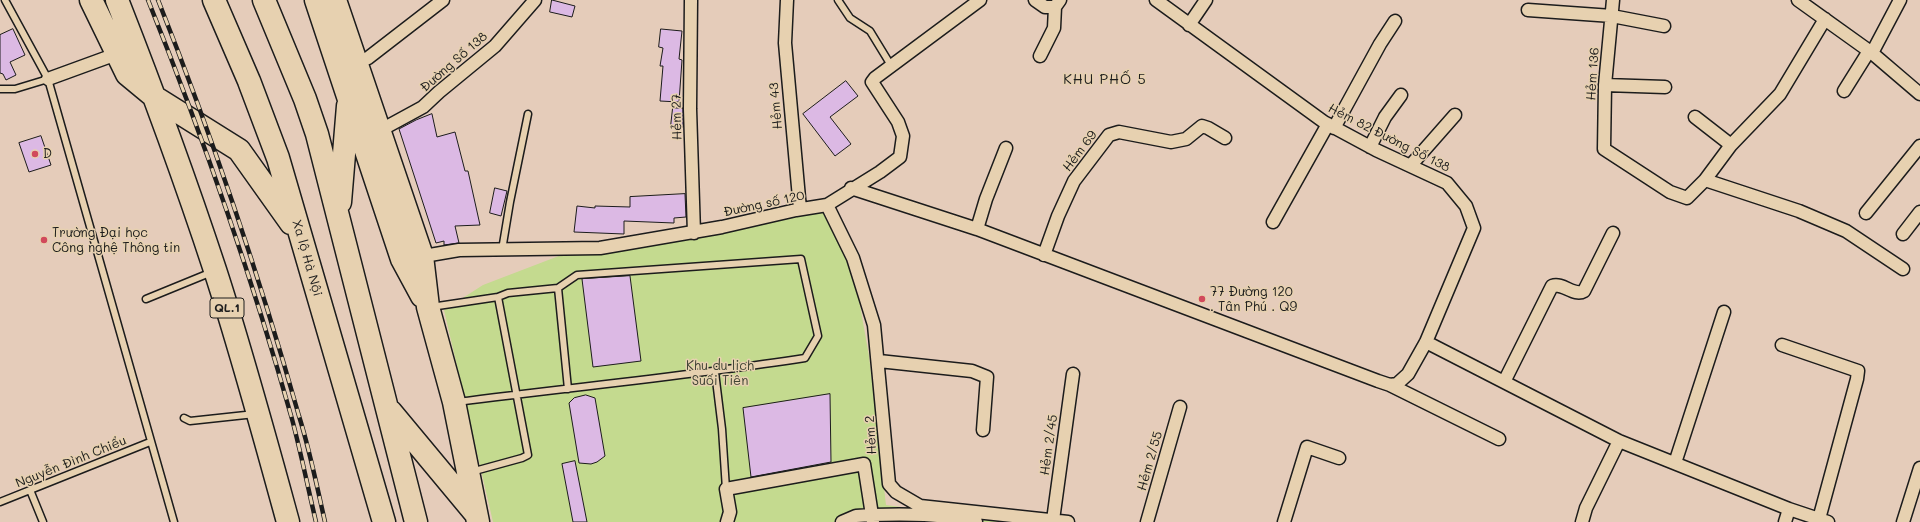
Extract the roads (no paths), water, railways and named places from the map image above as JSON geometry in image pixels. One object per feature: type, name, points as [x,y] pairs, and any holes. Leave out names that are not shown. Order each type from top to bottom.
[{"type":"highway","points":[[91,0],[126,50]]},
{"type":"highway","points":[[117,0],[126,50],[127,74],[156,98],[239,150],[300,236]]},
{"type":"highway","name":"Xa lộ Hà Nội","points":[[214,0],[249,81],[278,158],[384,522]]},
{"type":"highway","points":[[264,0],[317,134],[416,522]]},
{"type":"highway","points":[[316,0],[349,98],[371,135]]},
{"type":"highway","points":[[335,0],[356,63],[371,135],[428,308],[454,402],[478,519]]},
{"type":"highway","name":"QL.1","points":[[156,98],[215,270],[258,413],[288,522]]},
{"type":"highway","points":[[338,219],[349,98]]},
{"type":"highway","points":[[387,407],[478,519]]},
{"type":"street","points":[[356,63],[368,58],[443,0]]},
{"type":"street","name":"Đường Số 138","points":[[371,135],[423,107],[438,92],[495,46],[535,0]]},
{"type":"street","name":"Hẻm 27","points":[[692,0],[690,109],[694,233]]},
{"type":"street","name":"Hẻm 43","points":[[787,0],[785,43],[800,209]]},
{"type":"street","name":"Đường số 120","points":[[412,257],[459,250],[600,248],[694,233],[800,209],[827,205],[851,188],[880,172],[900,157],[903,136],[898,122],[872,82],[875,78],[980,0]]},
{"type":"street","points":[[1035,0],[1045,7],[1057,3],[1054,28],[1040,56]]},
{"type":"street","name":"Hẻm 82 Đường Số 138","points":[[1156,0],[1331,126],[1370,147],[1447,183],[1466,206],[1474,228],[1426,342],[1404,380],[1397,384],[1390,385]]},
{"type":"street","points":[[1189,25],[1206,0]]},
{"type":"street","name":"Hẻm 136","points":[[1613,0],[1605,85],[1604,150],[1670,192],[1687,198],[1705,180]]},
{"type":"street","points":[[1798,0],[1871,52],[1920,94]]},
{"type":"street","points":[[1844,91],[1871,52],[1900,0]]},
{"type":"street","points":[[1528,10],[1612,16],[1664,26]]},
{"type":"street","points":[[1826,20],[1780,94],[1730,145],[1705,180],[1799,211],[1846,231],[1904,269]]},
{"type":"street","points":[[1273,222],[1395,21]]},
{"type":"street","points":[[48,79],[126,50]]},
{"type":"street","points":[[1605,85],[1665,87]]},
{"type":"street","points":[[1370,147],[1385,117],[1401,95]]},
{"type":"street","points":[[1411,165],[1455,115]]},
{"type":"street","points":[[1695,118],[1730,145]]},
{"type":"street","name":"Hẻm 69","points":[[1044,255],[1058,216],[1074,181],[1109,136],[1118,132],[1171,142],[1186,139],[1202,126],[1225,138]]},
{"type":"street","points":[[1866,213],[1920,146]]},
{"type":"street","points":[[977,229],[1006,148]]},
{"type":"street","points":[[851,188],[977,229],[1390,385],[1499,439]]},
{"type":"street","name":"Hẻm 2","points":[[827,205],[853,258],[874,325],[879,361],[888,484],[896,492],[920,506],[1068,522]]},
{"type":"street","points":[[1903,234],[1920,212]]},
{"type":"street","points":[[1504,382],[1552,286],[1560,286],[1577,292],[1584,291],[1614,233]]},
{"type":"street","points":[[1674,463],[1724,312]]},
{"type":"street","points":[[1426,342],[1619,441],[1789,509],[1823,521],[1858,371],[1782,345]]},
{"type":"street","points":[[879,361],[972,371],[987,377],[983,430]]},
{"type":"street","name":"Hẻm 2/45","points":[[1053,520],[1073,374]]},
{"type":"street","name":"Hẻm 2/55","points":[[1147,522],[1180,407]]},
{"type":"street","points":[[1582,522],[1586,508],[1619,441]]},
{"type":"street","points":[[1284,522],[1307,447],[1339,458]]},
{"type":"street","points":[[726,522],[730,512],[726,489],[864,464],[873,519]]},
{"type":"street","points":[[1903,522],[1920,468]]},
{"type":"street","points":[[1785,522],[1789,509]]},
{"type":"street","points":[[842,522],[856,516],[873,519],[906,514],[960,518],[976,522]]},
{"type":"lane","points":[[5,0],[48,79],[174,522]]},
{"type":"lane","points":[[838,0],[850,18],[870,32],[892,66]]},
{"type":"lane","points":[[0,89],[15,89],[48,79]]},
{"type":"lane","points":[[502,250],[528,114]]},
{"type":"lane","points":[[428,308],[498,297],[508,293],[558,288],[577,274],[801,259],[818,336],[805,358],[715,372],[454,402]]},
{"type":"lane","points":[[146,299],[215,270]]},
{"type":"lane","points":[[558,288],[568,389]]},
{"type":"lane","points":[[468,473],[522,458],[528,454],[498,297]]},
{"type":"lane","points":[[715,372],[722,429],[726,489]]},
{"type":"lane","points":[[184,418],[190,421],[258,413]]},
{"type":"lane","name":"Nguyễn Đình Chiểu","points":[[0,502],[150,442]]},
{"type":"lane","points":[[30,490],[42,522]]},
{"type":"railway","points":[[148,0],[188,103],[243,260],[277,366],[292,419],[316,522]]},
{"type":"railway","points":[[158,0],[216,154],[268,311],[303,429],[325,522]]},
{"type":"place","name":"D","points":[[35,154]]},
{"type":"place","name":"Trường Đại học Công nghệ Thông tin","points":[[44,240]]},
{"type":"place","name":"77 Đường 120 . Tân Phú . Q9","points":[[1202,299]]},
{"type":"district","name":"KHU PHỐ 5","points":[[1105,80]]},
{"type":"park label","name":"Khu du lịch Suối Tiên","points":[[720,374]]}]
